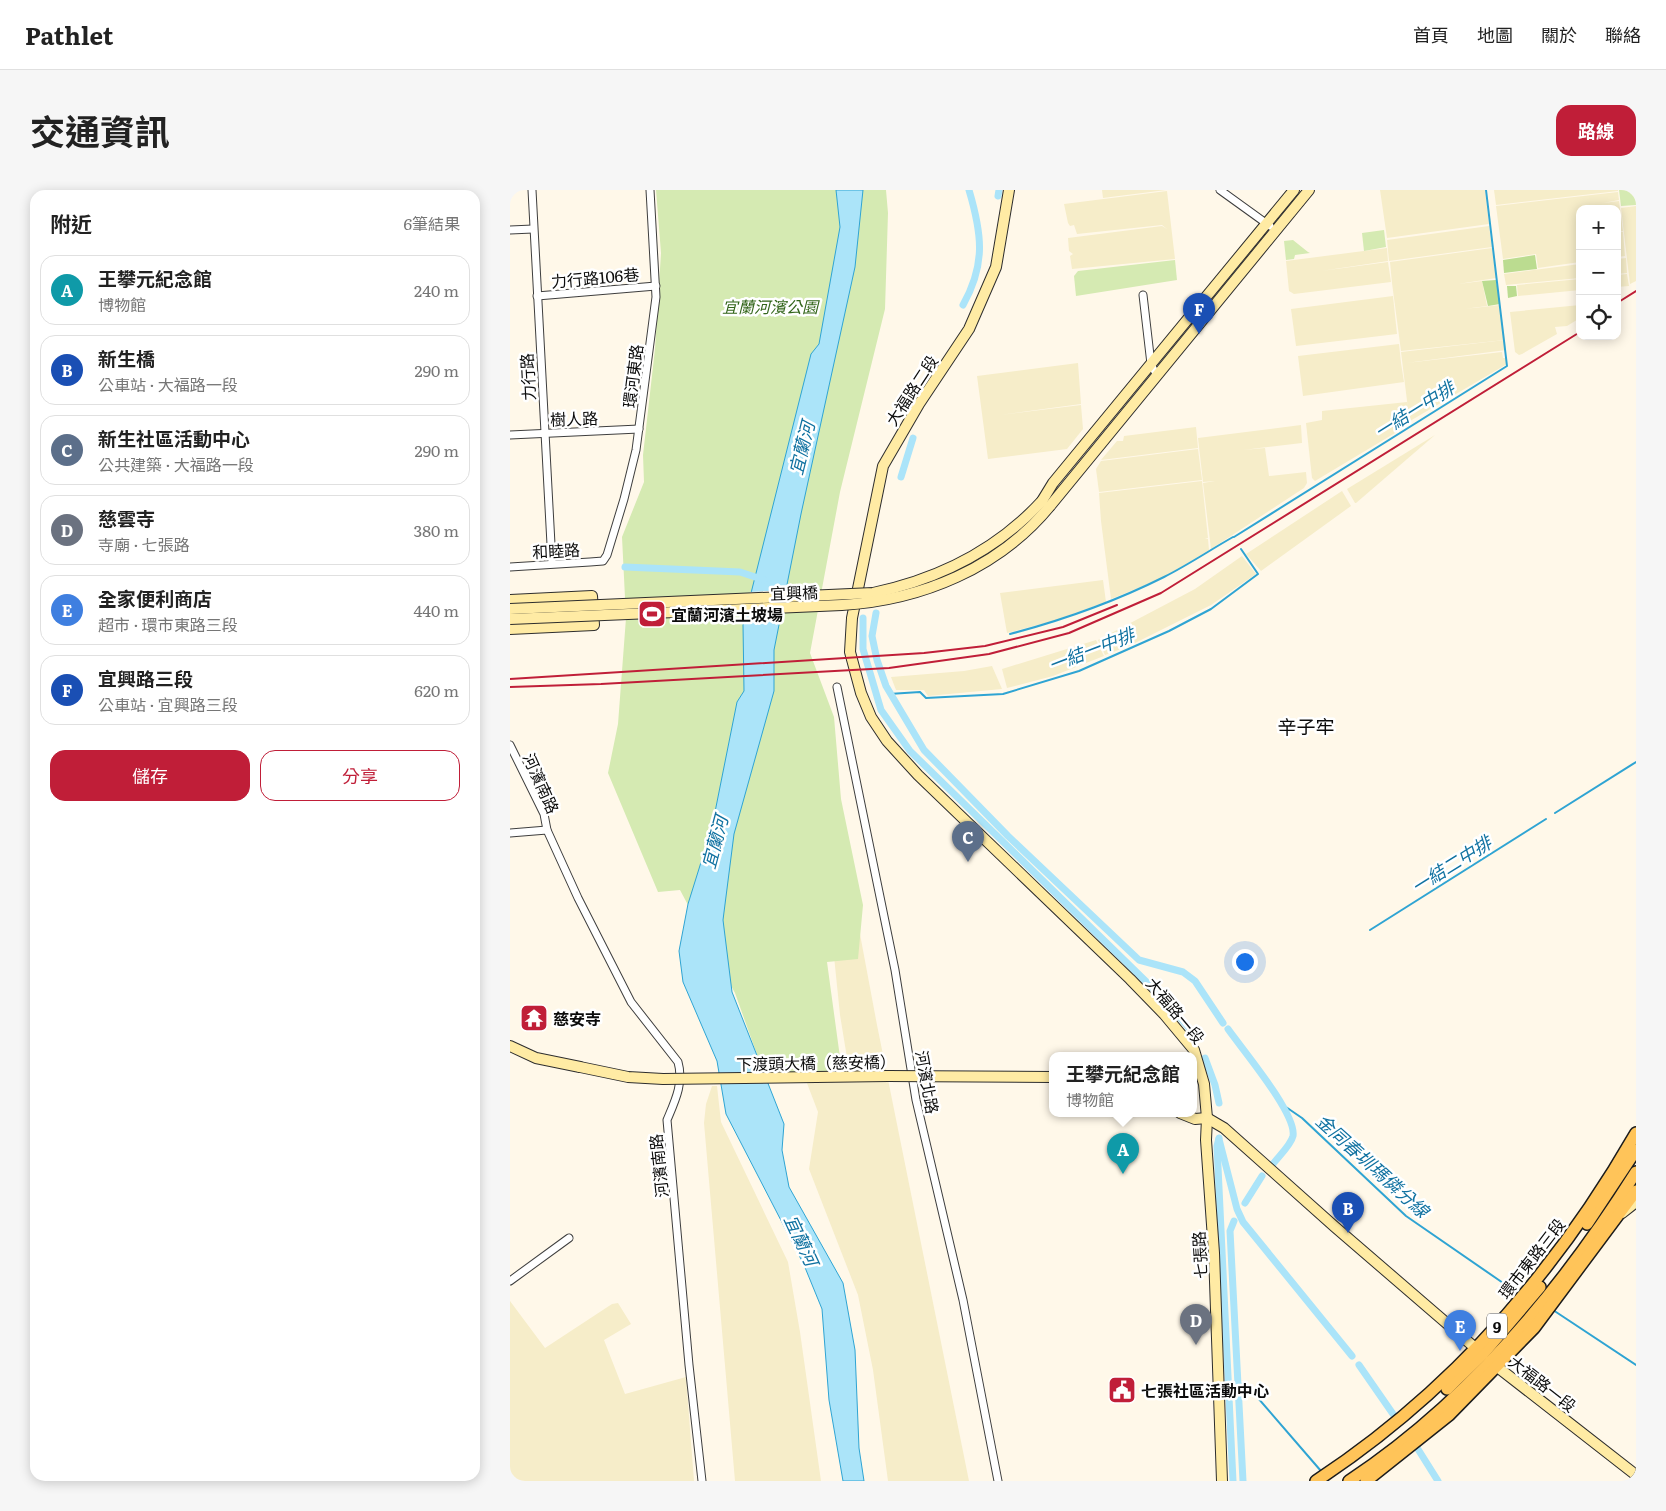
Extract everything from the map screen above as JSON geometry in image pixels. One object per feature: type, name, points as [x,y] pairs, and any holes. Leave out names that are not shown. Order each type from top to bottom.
[{"type":"main road","name":"環市東路三段","points":[[1349,1481],[1426,1422],[1487,1358],[1513,1308],[1565,1241],[1636,1135]]},
{"type":"main road","name":"環市東路三段","points":[[1366,1481],[1449,1415],[1487,1358],[1570,1248],[1636,1150]]},
{"type":"main road","name":"環市東路三段","points":[[1328,1481],[1400,1430],[1487,1358],[1525,1323],[1581,1253],[1636,1172]]},
{"type":"main road","name":"環市東路三段","points":[[1316,1481],[1389,1430],[1433,1392],[1534,1328],[1621,1214],[1636,1190]]},
{"type":"main road","points":[[1581,1253],[1610,1227]]},
{"type":"street","name":"力行路","points":[[532,190],[552,563]]},
{"type":"street","name":"環河東路","points":[[603,560],[607,555],[624,499],[639,429],[656,286],[650,190]]},
{"type":"street","name":"大福路二段","points":[[853,612],[882,466],[909,419],[969,329],[996,267],[1009,190]]},
{"type":"street","points":[[1220,190],[1268,223],[1274,233]]},
{"type":"street","points":[[1046,503],[1053,483],[1294,190]]},
{"type":"street","points":[[1046,503],[1309,190]]},
{"type":"street","points":[[510,230],[533,229]]},
{"type":"street","name":"力行路106巷","points":[[537,296],[656,286]]},
{"type":"street","points":[[1143,295],[1151,364],[1156,374]]},
{"type":"street","name":"樹人路","points":[[510,435],[639,429]]},
{"type":"street","name":"宜興橋","points":[[510,609],[880,591],[924,579],[968,560],[1014,529],[1046,503]]},
{"type":"street","name":"宜興橋","points":[[510,619],[865,604],[906,596],[940,584],[987,561],[1019,538],[1046,503]]},
{"type":"street","name":"和睦路","points":[[510,567],[603,560]]},
{"type":"street","points":[[510,600],[592,596],[594,625],[510,629]]},
{"type":"street","name":"大福路一段","points":[[853,612],[850,652],[854,669],[871,717],[887,741],[918,776],[1130,979],[1181,1033],[1195,1052]]},
{"type":"street","name":"河濱北路","points":[[837,687],[895,970],[916,1100],[963,1300],[998,1481]]},
{"type":"street","name":"河濱南路","points":[[510,745],[544,814],[547,830],[578,898],[631,1002],[678,1062],[682,1074],[678,1093],[666,1120],[702,1481]]},
{"type":"street","points":[[510,833],[547,830]]},
{"type":"street","name":"下渡頭大橋（慈安橋）","points":[[510,1046],[536,1058],[628,1077],[663,1079],[888,1076],[1049,1077]]},
{"type":"street","name":"大福路一段","points":[[1197,1060],[1204,1084],[1207,1118],[1224,1128],[1419,1301],[1487,1358],[1636,1475]]},
{"type":"street","points":[[1191,1117],[1196,1119],[1207,1118]]},
{"type":"street","name":"七張路","points":[[1207,1118],[1206,1140],[1215,1263],[1222,1481]]},
{"type":"street","points":[[1621,1214],[1636,1202]]},
{"type":"street","points":[[510,1281],[569,1238]]},
{"type":"shaded area","points":[[1102,190],[1166,190],[1103,198]]},
{"type":"shaded area","points":[[1380,190],[1485,190],[1489,224],[1387,238]]},
{"type":"shaded area","points":[[1494,190],[1618,190],[1618,191],[1496,205]]},
{"type":"shaded area","points":[[1167,191],[1175,259],[1072,269],[1070,256],[1073,254],[1069,251],[1068,238],[1162,226],[1167,229],[1162,225],[1077,234],[1074,225],[1070,226],[1068,223],[1064,204]]},
{"type":"shaded area","points":[[1618,192],[1619,200],[1603,203],[1619,201],[1620,205],[1576,205],[1576,263],[1538,268],[1536,254],[1503,259],[1496,206]]},
{"type":"shaded area","points":[[1636,206],[1636,281],[1630,284],[1621,208]]},
{"type":"shaded area","points":[[1489,226],[1492,247],[1389,261],[1387,240]]},
{"type":"shaded area","points":[[1621,232],[1623,232],[1625,256],[1621,256]]},
{"type":"shaded area","points":[[1387,248],[1388,261],[1321,271],[1388,262],[1391,282],[1294,294],[1289,291],[1286,261]]},
{"type":"shaded area","points":[[1492,248],[1496,278],[1458,284],[1482,281],[1487,306],[1464,309],[1500,305],[1505,340],[1401,351],[1390,262]]},
{"type":"shaded area","points":[[1626,258],[1627,273],[1621,274],[1621,259]]},
{"type":"shaded area","points":[[1576,265],[1576,278],[1506,285],[1504,274]]},
{"type":"shaded area","points":[[1627,274],[1629,286],[1621,287],[1621,275]]},
{"type":"shaded area","points":[[1576,279],[1576,290],[1518,296],[1517,285]]},
{"type":"shaded area","points":[[1393,296],[1397,334],[1296,346],[1291,309]]},
{"type":"shaded area","points":[[1576,305],[1576,320],[1567,326],[1555,327],[1557,334],[1519,355],[1515,352],[1510,312]]},
{"type":"shaded area","points":[[1505,340],[1506,350],[1406,363],[1502,352],[1503,358],[1507,358],[1507,364],[1410,421],[1410,424],[1315,481],[1312,478],[1306,423],[1322,420],[1322,411],[1407,402],[1408,409],[1401,352]]},
{"type":"shaded area","points":[[1399,344],[1404,382],[1303,396],[1298,356]]},
{"type":"shaded area","points":[[1078,363],[1081,404],[1000,415],[1081,405],[1083,429],[1067,449],[988,459],[977,376]]},
{"type":"shaded area","points":[[1301,425],[1302,443],[1243,450],[1265,448],[1269,476],[1306,472],[1307,483],[1304,488],[1211,549],[1203,483],[1215,481],[1203,482],[1198,438]]},
{"type":"shaded area","points":[[1196,427],[1198,448],[1101,460],[1117,441],[1123,441],[1124,436]]},
{"type":"shaded area","points":[[1435,435],[1356,503],[1355,503],[1347,489]]},
{"type":"shaded area","points":[[1198,449],[1202,480],[1099,492],[1096,469],[1101,461]]},
{"type":"shaded area","points":[[1202,481],[1208,538],[1205,539],[1208,539],[1209,550],[1163,578],[1111,599],[1099,493]]},
{"type":"shaded area","points":[[1342,491],[1351,506],[1261,571],[1246,554]]},
{"type":"shaded area","points":[[1242,556],[1256,574],[1211,605],[1129,646],[1105,655],[1098,640],[1195,589]]},
{"type":"shaded area","points":[[1103,580],[1106,602],[1053,621],[1007,633],[1000,593]]},
{"type":"shaded area","points":[[1096,640],[1104,656],[1053,676],[1007,688],[1002,669]]},
{"type":"shaded area","points":[[992,666],[1002,689],[928,696],[924,690],[896,690],[891,677],[964,671]]},
{"type":"shaded area","points":[[842,838],[877,1025],[969,1481],[888,1481],[873,1370],[858,1295],[809,1169],[818,1112],[805,1078],[850,1076],[840,1015],[830,917]]},
{"type":"shaded area","points":[[712,1086],[717,1086],[721,1122],[788,1262],[821,1481],[735,1481],[704,1123],[706,1104]]},
{"type":"shaded area","points":[[510,1301],[545,1348],[612,1304],[618,1303],[631,1324],[604,1340],[625,1394],[686,1377],[694,1481],[510,1481]]},
{"type":"green space","name":"宜蘭河濱公園","points":[[656,190],[886,190],[888,213],[885,309],[840,492],[810,653],[834,717],[841,799],[863,905],[858,959],[827,962],[842,1072],[765,1077],[735,993],[680,890],[658,892],[608,773],[618,724],[626,618],[622,537],[644,482],[643,455],[655,349],[661,253]]},
{"type":"green space","points":[[1619,190],[1636,190],[1636,205],[1621,205]]},
{"type":"green space","points":[[1384,230],[1386,247],[1364,251],[1362,233]]},
{"type":"green space","points":[[1293,240],[1310,253],[1295,255],[1294,259],[1286,260],[1284,241]]},
{"type":"green space","points":[[1535,255],[1537,269],[1504,273],[1503,260]]},
{"type":"green space","points":[[1175,260],[1177,280],[1076,296],[1074,276],[1078,271]]},
{"type":"green space","points":[[1496,280],[1500,304],[1488,306],[1482,281]]},
{"type":"green space","points":[[1507,286],[1516,286],[1517,296],[1508,298]]},
{"type":"green space","name":"宜蘭河濱土坡場","points":[[662,599],[663,628],[642,628],[641,600]]},
{"type":"water","name":"宜蘭河","points":[[836,190],[863,190],[855,267],[801,514],[774,650],[774,691],[734,834],[723,920],[732,992],[784,1124],[782,1150],[789,1187],[843,1283],[855,1350],[859,1448],[864,1481],[843,1481],[829,1400],[822,1309],[804,1265],[726,1114],[717,1061],[683,982],[679,951],[688,904],[712,827],[737,702],[744,691],[743,625],[811,354],[819,344],[840,227]]},
{"type":"pier","points":[[788,590],[783,614],[743,616],[750,592]]},
{"type":"waterway","points":[[963,305],[975,276],[980,249],[977,221],[969,190]]},
{"type":"waterway","points":[[998,196],[999,190]]},
{"type":"waterway","name":"一結一中排","points":[[1234,537],[1507,366],[1486,190]]},
{"type":"waterway","points":[[901,477],[913,438]]},
{"type":"waterway","points":[[1010,634],[1069,616],[1145,586],[1233,537]]},
{"type":"waterway","name":"一結一中排","points":[[889,694],[920,692],[926,698],[1003,694],[1079,671],[1169,631],[1211,609],[1258,574],[1241,549]]},
{"type":"waterway","points":[[625,567],[740,572],[764,580]]},
{"type":"waterway","points":[[876,613],[872,636],[877,660],[886,686],[924,750],[1008,836],[1139,960],[1183,972],[1195,981],[1223,1023]]},
{"type":"waterway","points":[[863,618],[863,649],[881,710],[910,751],[1165,1000],[1189,1028],[1196,1040]]},
{"type":"waterway","name":"一結二中排","points":[[1555,813],[1636,762]]},
{"type":"waterway","name":"一結二中排","points":[[1370,930],[1546,819]]},
{"type":"waterway","points":[[1228,1029],[1278,1098],[1292,1126],[1292,1140],[1273,1164]]},
{"type":"waterway","points":[[1205,1058],[1215,1085],[1219,1103]]},
{"type":"waterway","name":"金同春圳瑪僯分線","points":[[1283,1105],[1302,1118],[1406,1216],[1506,1285],[1520,1292]]},
{"type":"waterway","points":[[1219,1138],[1217,1146],[1233,1481]]},
{"type":"waterway","points":[[1219,1139],[1237,1209],[1243,1222],[1352,1356]]},
{"type":"waterway","points":[[1245,1203],[1262,1176]]},
{"type":"waterway","points":[[1234,1221],[1230,1231],[1243,1481]]},
{"type":"waterway","name":"金同春圳瑪僯分線","points":[[1553,1310],[1636,1365]]},
{"type":"waterway","points":[[1359,1365],[1393,1414]]},
{"type":"waterway","points":[[1239,1384],[1245,1383],[1321,1471]]},
{"type":"waterway","points":[[1416,1446],[1438,1481]]},
{"type":"railway","points":[[1621,300],[1636,291]]},
{"type":"railway","points":[[510,687],[601,684],[889,668],[989,654],[1069,633],[1161,593],[1576,334]]},
{"type":"railway","points":[[510,679],[924,653],[985,646],[1063,627],[1117,605]]},
{"type":"place","name":"宜興路三段","points":[[1199,334]]},
{"type":"place","name":"宜蘭河濱土坡場","points":[[652,614]]},
{"type":"place","name":"新生社區活動中心","points":[[968,862]]},
{"type":"place","name":"慈安寺","points":[[534,1018]]},
{"type":"place","name":"王攀元紀念館","points":[[1123,1174]]},
{"type":"place","name":"新生橋","points":[[1348,1233]]},
{"type":"place","name":"慈雲寺","points":[[1196,1345]]},
{"type":"place","name":"全家便利商店","points":[[1460,1351]]},
{"type":"place","name":"七張社區活動中心","points":[[1122,1390]]},
{"type":"district","name":"辛子牢","points":[[1306,726]]}]
